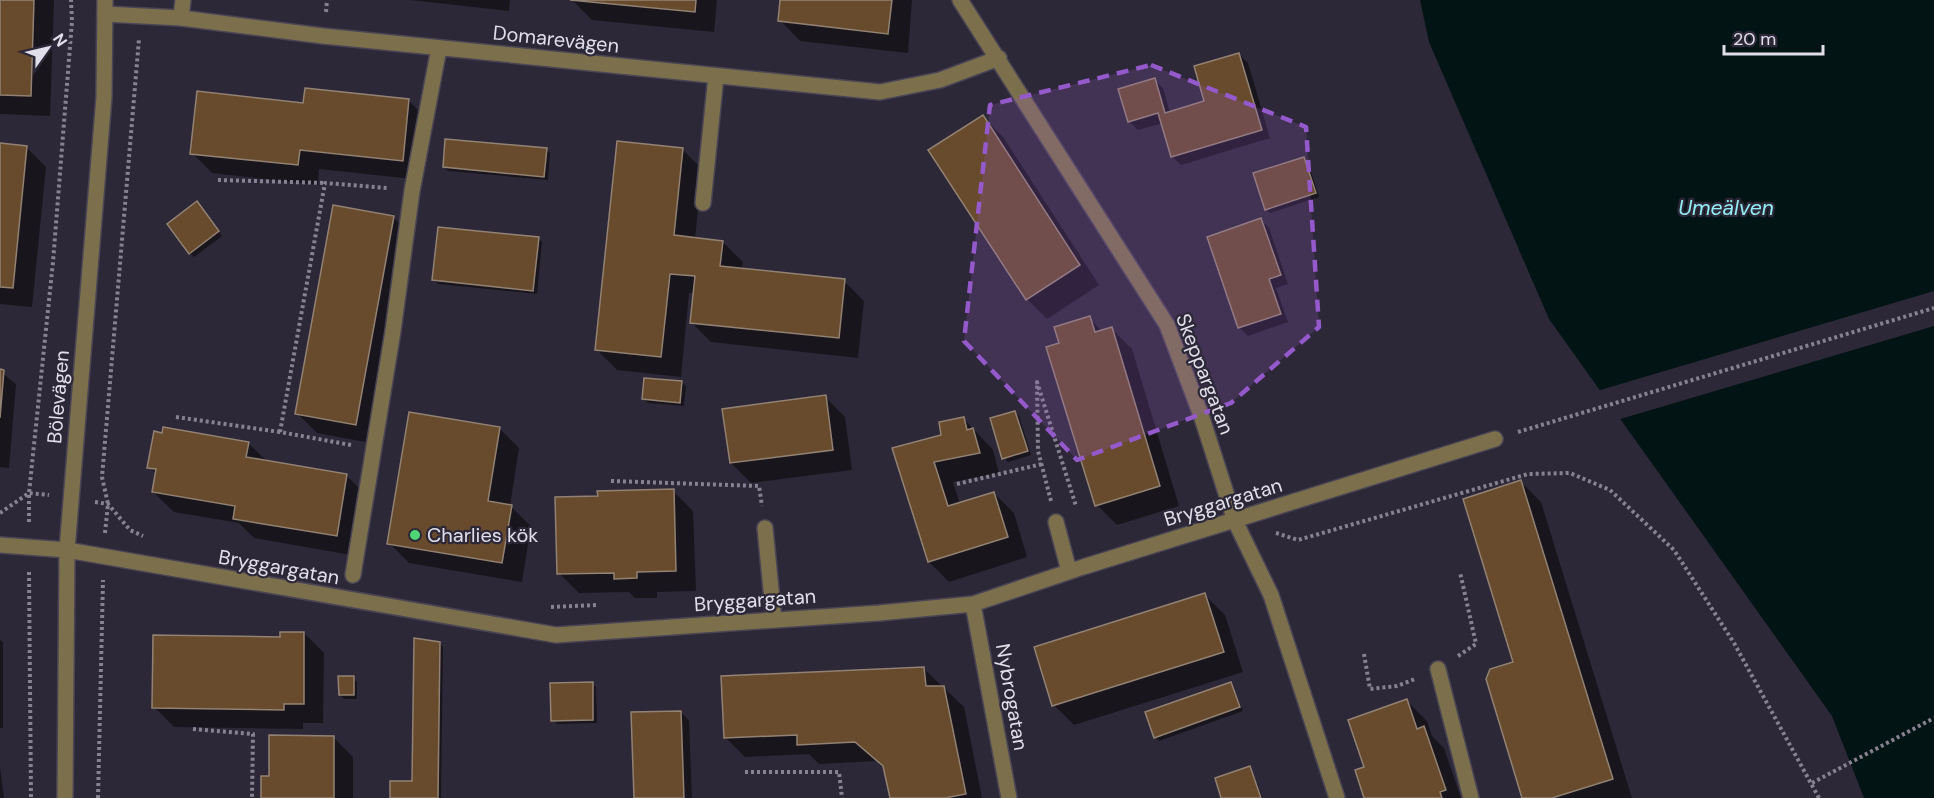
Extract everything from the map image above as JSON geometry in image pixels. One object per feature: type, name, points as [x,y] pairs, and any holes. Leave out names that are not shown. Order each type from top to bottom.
[{"type":"street","points":[[181,18],[183,0]]},
{"type":"street","name":"Skeppargatan","points":[[960,0],[1167,325],[1201,415],[1235,521],[1271,595],[1337,798]]},
{"type":"street","name":"Domarevägen","points":[[105,7],[141,16],[181,18],[439,48],[880,92],[940,80],[999,58]]},
{"type":"street","name":"Bölevägen","points":[[65,798],[67,550],[104,97],[105,7]]},
{"type":"street","points":[[353,575],[412,190],[439,48]]},
{"type":"street","points":[[703,203],[716,76]]},
{"type":"street","name":"Bryggargatan","points":[[0,545],[67,550],[346,601],[556,635],[774,620],[974,604],[1069,571],[1495,439]]},
{"type":"street","points":[[1056,522],[1069,571]]},
{"type":"street","points":[[765,528],[774,620]]},
{"type":"street","name":"Nybrogatan","points":[[974,604],[1009,798]]},
{"type":"street","points":[[1438,669],[1471,798]]},
{"type":"path","points":[[31,798],[29,493],[53,262],[72,21],[71,0]]},
{"type":"path","points":[[98,798],[99,663],[108,504],[102,477],[141,16]]},
{"type":"path","points":[[218,180],[325,183],[412,190]]},
{"type":"path","points":[[280,432],[325,183]]},
{"type":"path","points":[[1495,439],[1934,308]]},
{"type":"path","points":[[1056,522],[1038,451],[1037,382],[1078,514]]},
{"type":"path","points":[[176,417],[374,448]]},
{"type":"path","points":[[957,483],[1042,464]]},
{"type":"path","points":[[1235,521],[1298,540],[1528,474],[1570,473],[1610,490],[1674,550],[1734,643],[1819,798]]},
{"type":"path","points":[[611,481],[759,486],[765,528]]},
{"type":"path","points":[[0,513],[29,493],[108,504],[130,530],[146,538]]},
{"type":"path","points":[[1438,669],[1476,644],[1460,572]]},
{"type":"path","points":[[544,607],[601,605]]},
{"type":"path","points":[[1364,654],[1370,689],[1397,686]]},
{"type":"path","points":[[1812,783],[1934,718]]},
{"type":"path","points":[[193,729],[253,734],[252,798]]},
{"type":"path","points":[[745,772],[839,772],[842,798]]},
{"type":"highlighted area","points":[[1151,65],[1306,127],[1319,327],[1231,403],[1077,460],[964,341],[990,105]]},
{"type":"water","name":"Umeälven","points":[[1420,0],[1934,0],[1934,798],[1864,798],[1832,716],[1549,319],[1429,42]]},
{"type":"pier","points":[[1934,291],[1934,326],[1617,420],[1597,391]]},
{"type":"building","points":[[0,0],[34,0],[31,96],[0,95]]},
{"type":"building","points":[[570,0],[696,0],[695,12]]},
{"type":"building","points":[[780,0],[892,0],[888,34],[778,21]]},
{"type":"building","points":[[1239,53],[1262,130],[1171,157],[1158,113],[1128,122],[1118,89],[1155,78],[1165,113],[1204,101],[1194,66]]},
{"type":"building","points":[[305,88],[409,99],[403,161],[300,150],[298,165],[190,154],[197,91],[303,103]]},
{"type":"building","points":[[983,115],[1080,265],[1026,300],[928,150]]},
{"type":"building","points":[[445,139],[547,148],[544,177],[443,167]]},
{"type":"building","points":[[617,141],[683,148],[674,235],[723,241],[720,266],[845,279],[839,338],[690,323],[695,276],[670,274],[661,357],[595,350]]},
{"type":"building","points":[[0,143],[27,146],[13,288],[0,287]]},
{"type":"building","points":[[1304,157],[1316,193],[1265,210],[1253,173]]},
{"type":"building","points":[[197,201],[219,231],[189,254],[167,224]]},
{"type":"building","points":[[333,205],[394,216],[356,425],[295,414]]},
{"type":"building","points":[[1261,218],[1281,275],[1269,279],[1281,314],[1238,328],[1207,237]]},
{"type":"building","points":[[438,227],[539,237],[533,291],[432,280]]},
{"type":"building","points":[[1090,316],[1095,332],[1112,327],[1160,486],[1095,506],[1046,347],[1059,343],[1054,327]]},
{"type":"building","points":[[0,369],[4,370],[0,418]]},
{"type":"building","points":[[644,378],[682,381],[680,403],[642,399]]},
{"type":"building","points":[[826,395],[833,450],[730,463],[722,409]]},
{"type":"building","points":[[1015,411],[1028,451],[1002,459],[990,418]]},
{"type":"building","points":[[409,412],[500,427],[488,501],[512,505],[502,563],[387,544]]},
{"type":"building","points":[[964,417],[967,430],[973,428],[980,453],[934,462],[948,506],[994,492],[1008,537],[928,562],[892,448],[941,435],[939,422]]},
{"type":"building","points":[[163,427],[249,442],[246,457],[347,474],[337,536],[233,519],[235,506],[152,492],[156,469],[147,468],[154,431],[162,433]]},
{"type":"building","points":[[1521,480],[1613,779],[1552,798],[1522,798],[1486,679],[1490,669],[1513,662],[1463,499]]},
{"type":"building","points":[[674,489],[676,571],[637,572],[637,578],[614,579],[614,573],[557,574],[555,497],[598,496],[597,491]]},
{"type":"building","points":[[1205,593],[1224,652],[1052,706],[1034,647]]},
{"type":"building","points":[[280,632],[304,632],[304,704],[284,704],[284,710],[152,708],[153,635],[280,637]]},
{"type":"building","points":[[414,638],[440,642],[438,798],[390,798],[390,781],[412,781]]},
{"type":"building","points":[[924,667],[926,686],[944,686],[966,794],[945,798],[890,798],[883,766],[855,742],[797,745],[797,735],[724,738],[721,676]]},
{"type":"building","points":[[338,676],[354,676],[354,695],[339,695]]},
{"type":"building","points":[[593,682],[593,720],[551,721],[550,683]]},
{"type":"building","points":[[1231,682],[1240,707],[1154,738],[1145,712]]},
{"type":"building","points":[[1407,699],[1417,729],[1424,726],[1446,790],[1440,792],[1442,798],[1364,798],[1355,770],[1364,767],[1348,720]]},
{"type":"building","points":[[681,711],[684,798],[634,798],[631,712]]},
{"type":"building","points":[[269,735],[334,736],[334,798],[261,798],[261,776],[269,776]]},
{"type":"building","points":[[1250,766],[1261,798],[1221,798],[1215,778]]},
{"type":"place","name":"Charlies kök","points":[[415,535]]}]
